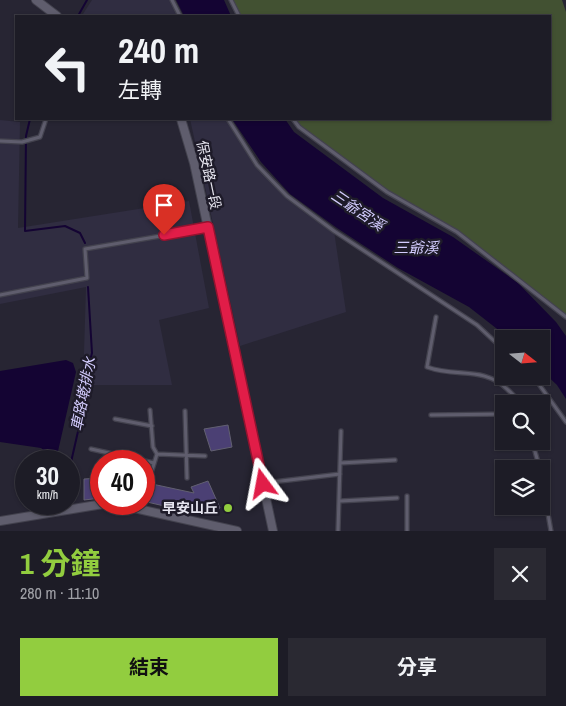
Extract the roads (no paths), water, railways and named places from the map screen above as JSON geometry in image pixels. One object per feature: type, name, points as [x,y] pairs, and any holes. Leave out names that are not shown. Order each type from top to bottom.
[{"type":"street","points":[[36,0],[56,15]]},
{"type":"street","name":"保安路一段","points":[[181,120],[187,132],[273,531]]},
{"type":"street","points":[[0,521],[90,506]]},
{"type":"street","points":[[155,510],[237,531]]},
{"type":"lane","points":[[172,0],[180,15]]},
{"type":"lane","points":[[231,0],[238,15]]},
{"type":"lane","points":[[0,141],[22,142],[40,137],[46,120]]},
{"type":"lane","points":[[229,120],[257,165],[287,196],[334,231],[477,325],[495,342]]},
{"type":"lane","points":[[294,120],[299,127],[387,192],[457,232],[566,317]]},
{"type":"lane","points":[[0,295],[87,278],[86,249],[208,227]]},
{"type":"lane","points":[[436,317],[427,367],[440,372],[481,374],[497,379],[515,395]]},
{"type":"lane","points":[[539,385],[566,422]]},
{"type":"lane","points":[[150,410],[153,448],[157,454]]},
{"type":"lane","points":[[185,411],[188,455],[186,478]]},
{"type":"lane","points":[[431,415],[495,414]]},
{"type":"lane","points":[[114,419],[152,426]]},
{"type":"lane","points":[[338,531],[341,431]]},
{"type":"lane","points":[[91,449],[96,450]]},
{"type":"lane","points":[[157,454],[205,456]]},
{"type":"lane","points":[[155,460],[157,454]]},
{"type":"lane","points":[[340,462],[395,460]]},
{"type":"lane","points":[[263,484],[340,474]]},
{"type":"lane","points":[[407,496],[407,531]]},
{"type":"lane","points":[[340,501],[397,498]]},
{"type":"lane","points":[[548,515],[551,531]]},
{"type":"water","points":[[176,0],[224,0],[231,15],[184,15]]},
{"type":"water","name":"三爺溪","points":[[233,120],[286,120],[294,132],[383,198],[453,237],[518,283],[556,322],[566,336],[566,399],[550,378],[550,330],[498,330],[469,307],[398,268],[290,194],[261,162]]},
{"type":"water","points":[[66,360],[73,363],[76,372],[58,450],[44,450],[41,448],[0,442],[0,371]]},
{"type":"waterway","name":"車路墘排水","points":[[79,15],[87,0]]},
{"type":"waterway","name":"車路墘排水","points":[[30,120],[26,136],[25,231],[65,226],[80,233],[85,243]]},
{"type":"waterway","name":"車路墘排水","points":[[74,450],[79,427],[80,401],[92,353],[88,287]]},
{"type":"place","name":"早安山丘","points":[[228,508]]},
{"type":"water label","name":"三爺宮溪","points":[[358,210]]}]
